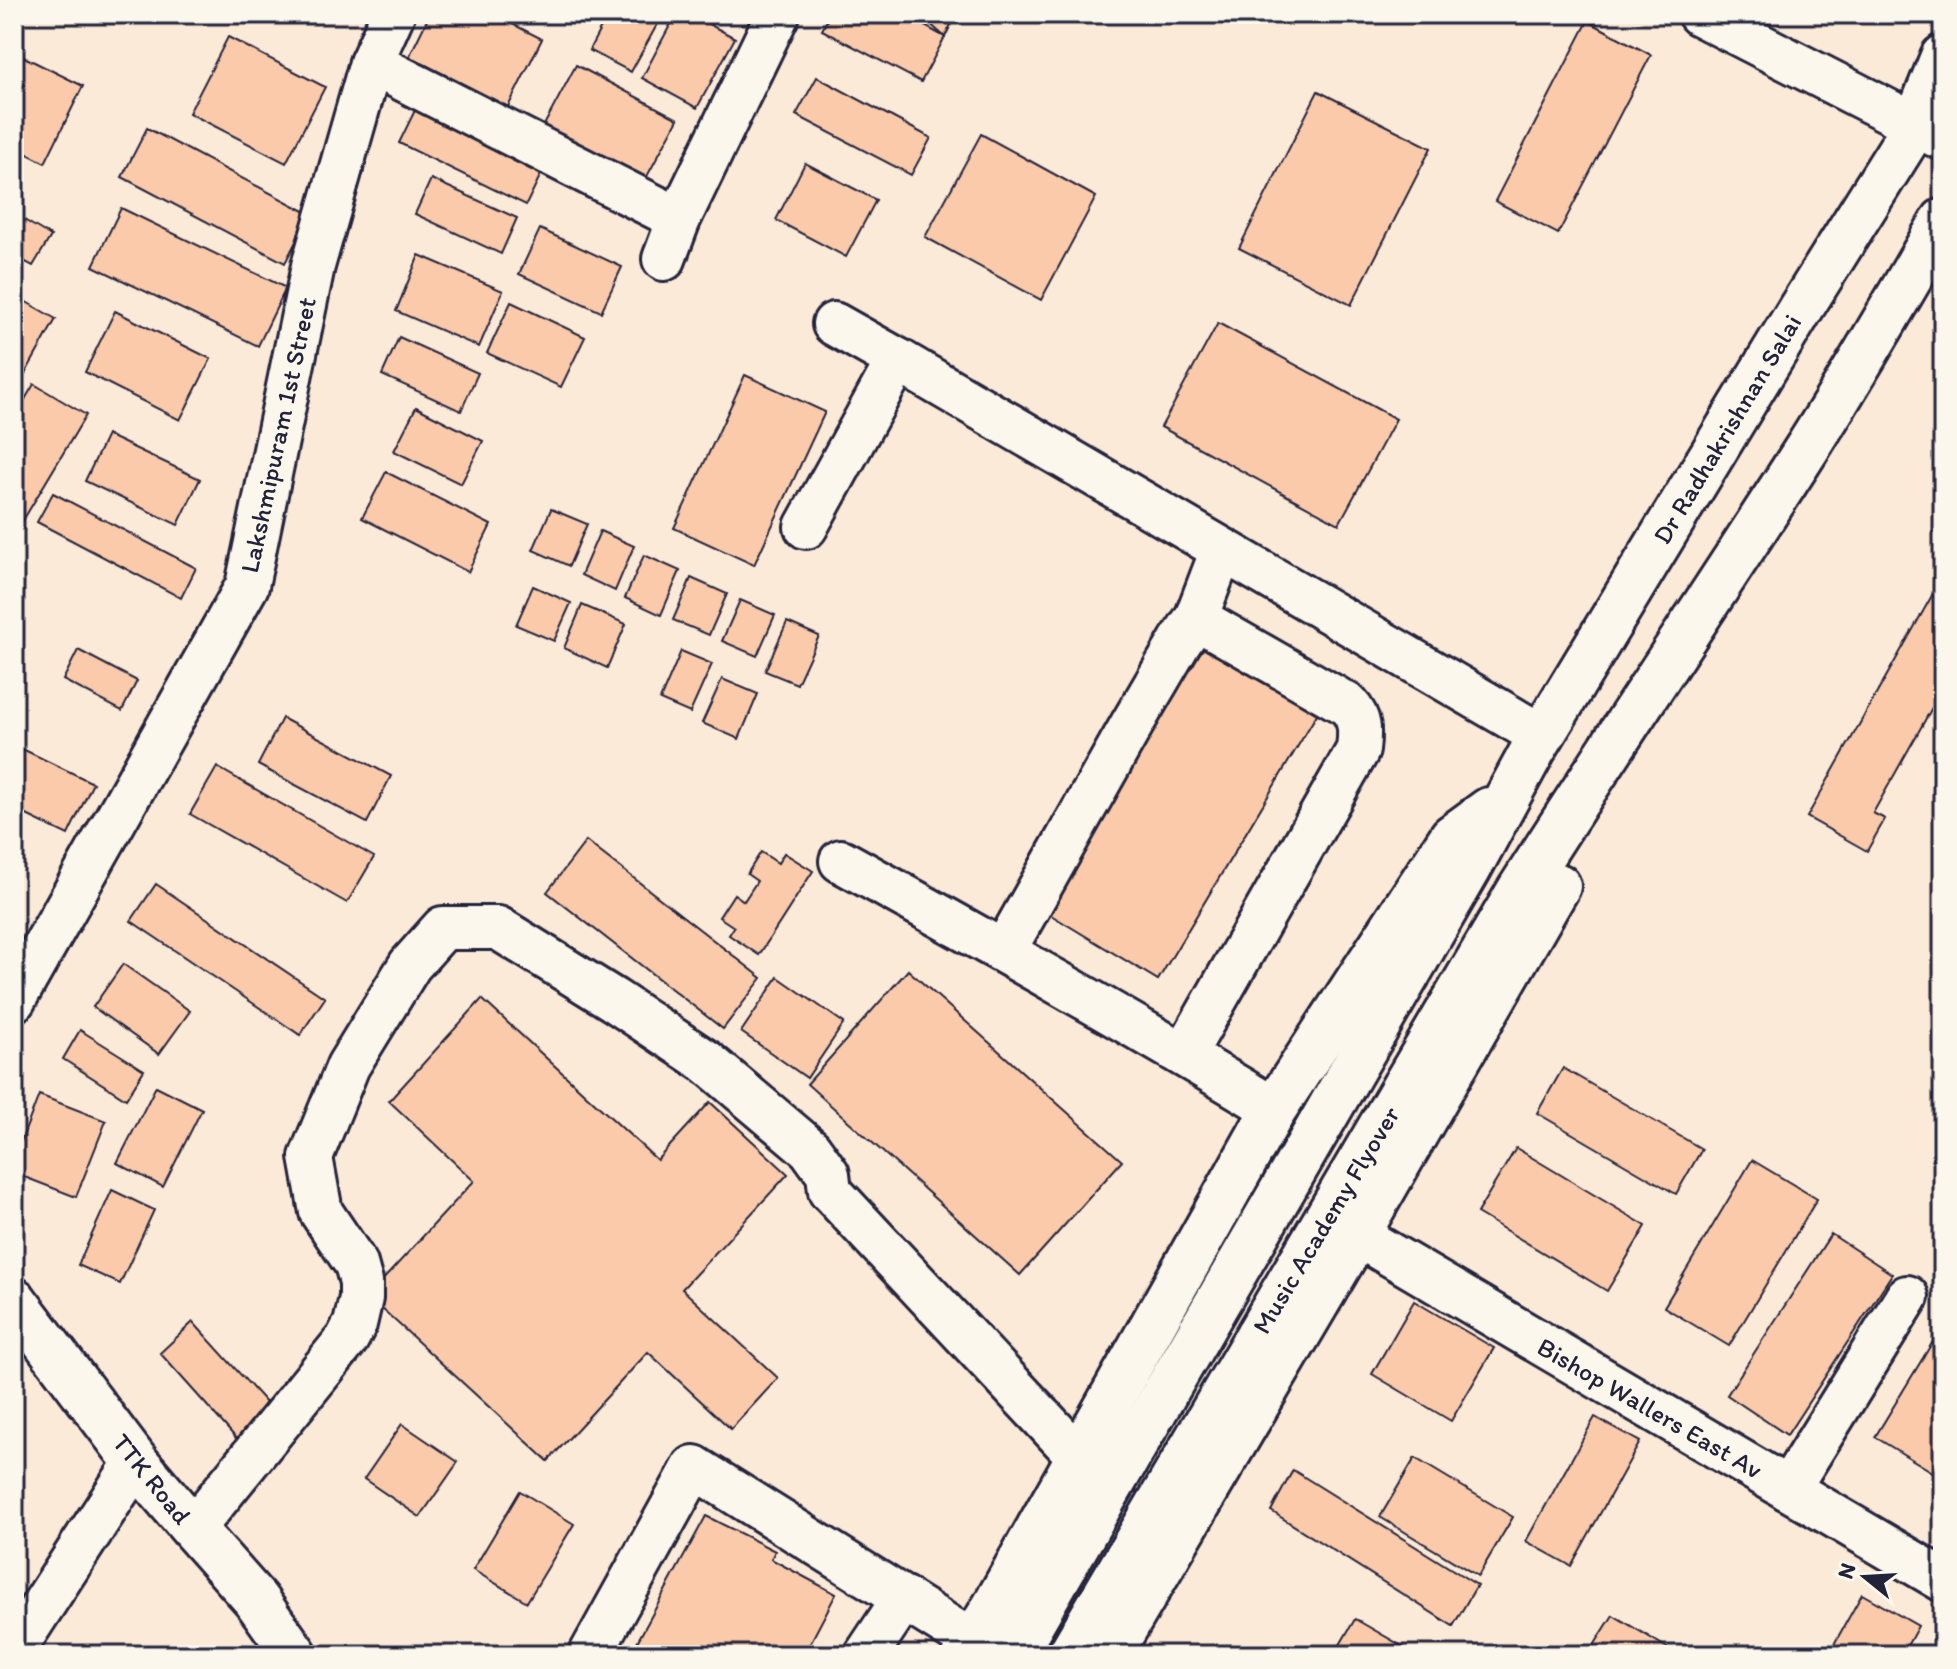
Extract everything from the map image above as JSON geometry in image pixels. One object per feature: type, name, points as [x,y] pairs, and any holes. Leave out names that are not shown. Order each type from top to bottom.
[{"type":"main road","name":"Dr Radhakrishnan Salai","points":[[1505,798],[1801,308],[1929,133],[1943,57]]},
{"type":"main road","points":[[1109,1655],[1357,1235],[1586,836],[1585,787],[1807,448],[1943,221]]},
{"type":"main road","name":"Music Academy Flyover","points":[[1070,1655],[1521,888],[1585,787]]},
{"type":"main road","points":[[984,1651],[1078,1456],[1274,1109],[1452,837],[1505,798]]},
{"type":"main road","name":"Music Academy Flyover","points":[[984,1651],[1468,870],[1505,798]]},
{"type":"main road","name":"TTK Road","points":[[14,1300],[136,1462],[256,1600],[295,1655]]},
{"type":"street","name":"Lakshmipuram 1st Street","points":[[14,1000],[247,586],[313,266],[371,63],[393,14]]},
{"type":"street","points":[[664,259],[679,219],[778,14]]},
{"type":"street","points":[[1699,14],[1929,133]]},
{"type":"street","points":[[371,63],[679,219]]},
{"type":"street","points":[[834,324],[1542,736]]},
{"type":"street","points":[[806,527],[898,360]]},
{"type":"street","points":[[1004,951],[1132,724],[1196,618],[1222,550]]},
{"type":"street","points":[[1184,1055],[1358,750],[1360,726],[1356,713],[1348,705],[1196,618]]},
{"type":"street","points":[[841,861],[1004,951],[1274,1109]]},
{"type":"street","points":[[193,1529],[347,1339],[355,1324],[361,1282],[356,1264],[321,1212],[311,1157],[348,1066],[410,965],[443,928],[498,928],[720,1071],[810,1149],[828,1174],[830,1191],[1078,1456]]},
{"type":"street","name":"Bishop Wallers East Av","points":[[1357,1235],[1943,1580]]},
{"type":"street","points":[[1788,1489],[1907,1297]]},
{"type":"street","points":[[14,1650],[136,1462]]},
{"type":"street","points":[[590,1655],[694,1467],[984,1651]]},
{"type":"street","points":[[866,1655],[904,1598]]},
{"type":"building","points":[[430,14],[493,14],[542,39],[508,107],[409,57]]},
{"type":"building","points":[[608,14],[663,14],[631,72],[589,50]]},
{"type":"building","points":[[676,14],[690,14],[735,38],[697,108],[642,78]]},
{"type":"building","points":[[830,14],[903,14],[945,37],[921,82],[822,30]]},
{"type":"building","points":[[919,14],[956,14],[945,37]]},
{"type":"building","points":[[1588,21],[1651,55],[1558,234],[1495,201]]},
{"type":"building","points":[[228,37],[325,87],[286,163],[189,113]]},
{"type":"building","points":[[14,52],[83,86],[45,163],[14,147]]},
{"type":"building","points":[[576,65],[678,119],[644,182],[543,127]]},
{"type":"building","points":[[817,77],[931,138],[911,175],[796,115]]},
{"type":"building","points":[[1318,91],[1431,148],[1351,305],[1239,248]]},
{"type":"building","points":[[417,106],[544,168],[526,205],[399,143]]},
{"type":"building","points":[[147,128],[310,214],[285,263],[122,177]]},
{"type":"building","points":[[981,134],[1096,197],[1041,300],[925,237]]},
{"type":"building","points":[[805,163],[876,200],[846,257],[776,220]]},
{"type":"building","points":[[431,179],[517,218],[501,254],[415,214]]},
{"type":"building","points":[[121,208],[286,288],[258,346],[93,266]]},
{"type":"building","points":[[14,214],[51,236],[33,266],[14,256]]},
{"type":"building","points":[[540,229],[622,267],[601,312],[519,274]]},
{"type":"building","points":[[419,255],[503,291],[479,347],[396,311]]},
{"type":"building","points":[[14,295],[56,319],[17,388],[14,387]]},
{"type":"building","points":[[511,302],[585,337],[561,387],[487,353]]},
{"type":"building","points":[[115,311],[211,359],[180,420],[85,372]]},
{"type":"building","points":[[1218,323],[1396,419],[1339,524],[1161,427]]},
{"type":"building","points":[[399,337],[478,373],[461,411],[382,375]]},
{"type":"building","points":[[745,375],[825,412],[754,565],[674,528]]},
{"type":"building","points":[[34,384],[86,415],[19,527],[14,524],[14,418]]},
{"type":"building","points":[[416,407],[483,441],[461,484],[394,451]]},
{"type":"building","points":[[107,435],[200,479],[178,525],[85,481]]},
{"type":"building","points":[[386,472],[491,525],[468,572],[362,518]]},
{"type":"building","points":[[53,493],[196,568],[181,598],[37,522]]},
{"type":"building","points":[[551,509],[587,524],[569,566],[533,550]]},
{"type":"building","points":[[600,531],[634,546],[615,591],[581,575]]},
{"type":"building","points":[[644,555],[680,571],[661,615],[625,598]]},
{"type":"building","points":[[1943,576],[1943,688],[1873,813],[1885,819],[1867,851],[1807,817]]},
{"type":"building","points":[[691,578],[727,594],[709,635],[673,620]]},
{"type":"building","points":[[533,586],[571,603],[554,641],[516,625]]},
{"type":"building","points":[[740,600],[775,615],[757,656],[722,641]]},
{"type":"building","points":[[582,605],[626,624],[607,668],[564,648]]},
{"type":"building","points":[[787,622],[819,636],[797,684],[765,671]]},
{"type":"building","points":[[1201,643],[1317,714],[1158,980],[1041,909]]},
{"type":"building","points":[[78,650],[137,681],[122,711],[63,680]]},
{"type":"building","points":[[681,651],[712,664],[690,713],[660,700]]},
{"type":"building","points":[[722,679],[758,694],[739,739],[702,723]]},
{"type":"building","points":[[282,718],[391,776],[367,823],[258,765]]},
{"type":"building","points":[[14,745],[93,783],[68,835],[14,809]]},
{"type":"building","points":[[217,767],[374,857],[347,903],[190,814]]},
{"type":"building","points":[[586,841],[762,978],[723,1029],[547,892]]},
{"type":"building","points":[[761,852],[778,863],[784,853],[813,871],[759,955],[729,935],[734,927],[719,917],[734,894],[744,901],[757,881],[747,874]]},
{"type":"building","points":[[156,884],[325,998],[300,1035],[131,921]]},
{"type":"building","points":[[123,964],[190,1011],[159,1054],[93,1007]]},
{"type":"building","points":[[908,970],[1122,1161],[1020,1275],[807,1084]]},
{"type":"building","points":[[778,977],[844,1023],[807,1078],[741,1032]]},
{"type":"building","points":[[482,999],[657,1160],[710,1102],[788,1174],[682,1289],[778,1378],[731,1429],[648,1352],[548,1461],[368,1296],[474,1181],[389,1101]]},
{"type":"building","points":[[80,1030],[144,1070],[126,1099],[63,1059]]},
{"type":"building","points":[[1563,1068],[1702,1149],[1676,1194],[1537,1113]]},
{"type":"building","points":[[156,1086],[202,1109],[163,1187],[117,1163]]},
{"type":"building","points":[[39,1095],[106,1121],[76,1197],[14,1173],[14,1159]]},
{"type":"building","points":[[1516,1148],[1646,1226],[1607,1291],[1477,1213]]},
{"type":"building","points":[[1752,1160],[1817,1199],[1729,1346],[1664,1307]]},
{"type":"building","points":[[112,1190],[154,1210],[120,1284],[78,1265]]},
{"type":"building","points":[[1831,1234],[1892,1274],[1787,1435],[1727,1395]]},
{"type":"building","points":[[1414,1301],[1494,1348],[1451,1421],[1372,1374]]},
{"type":"building","points":[[193,1322],[278,1416],[244,1447],[160,1353]]},
{"type":"building","points":[[1943,1325],[1943,1475],[1941,1477],[1875,1437]]},
{"type":"building","points":[[1595,1417],[1640,1442],[1571,1566],[1526,1541]]},
{"type":"building","points":[[402,1424],[458,1462],[420,1517],[364,1479]]},
{"type":"building","points":[[1415,1458],[1513,1517],[1478,1576],[1380,1517]]},
{"type":"building","points":[[1293,1470],[1477,1585],[1453,1626],[1271,1511]]},
{"type":"building","points":[[520,1491],[574,1524],[527,1602],[473,1570]]},
{"type":"building","points":[[706,1516],[775,1551],[771,1559],[836,1594],[804,1655],[630,1655]]},
{"type":"building","points":[[1862,1594],[1918,1626],[1902,1655],[1828,1655]]},
{"type":"building","points":[[1613,1615],[1679,1655],[1588,1655]]},
{"type":"building","points":[[1355,1619],[1407,1649],[1404,1655],[1334,1655]]}]
